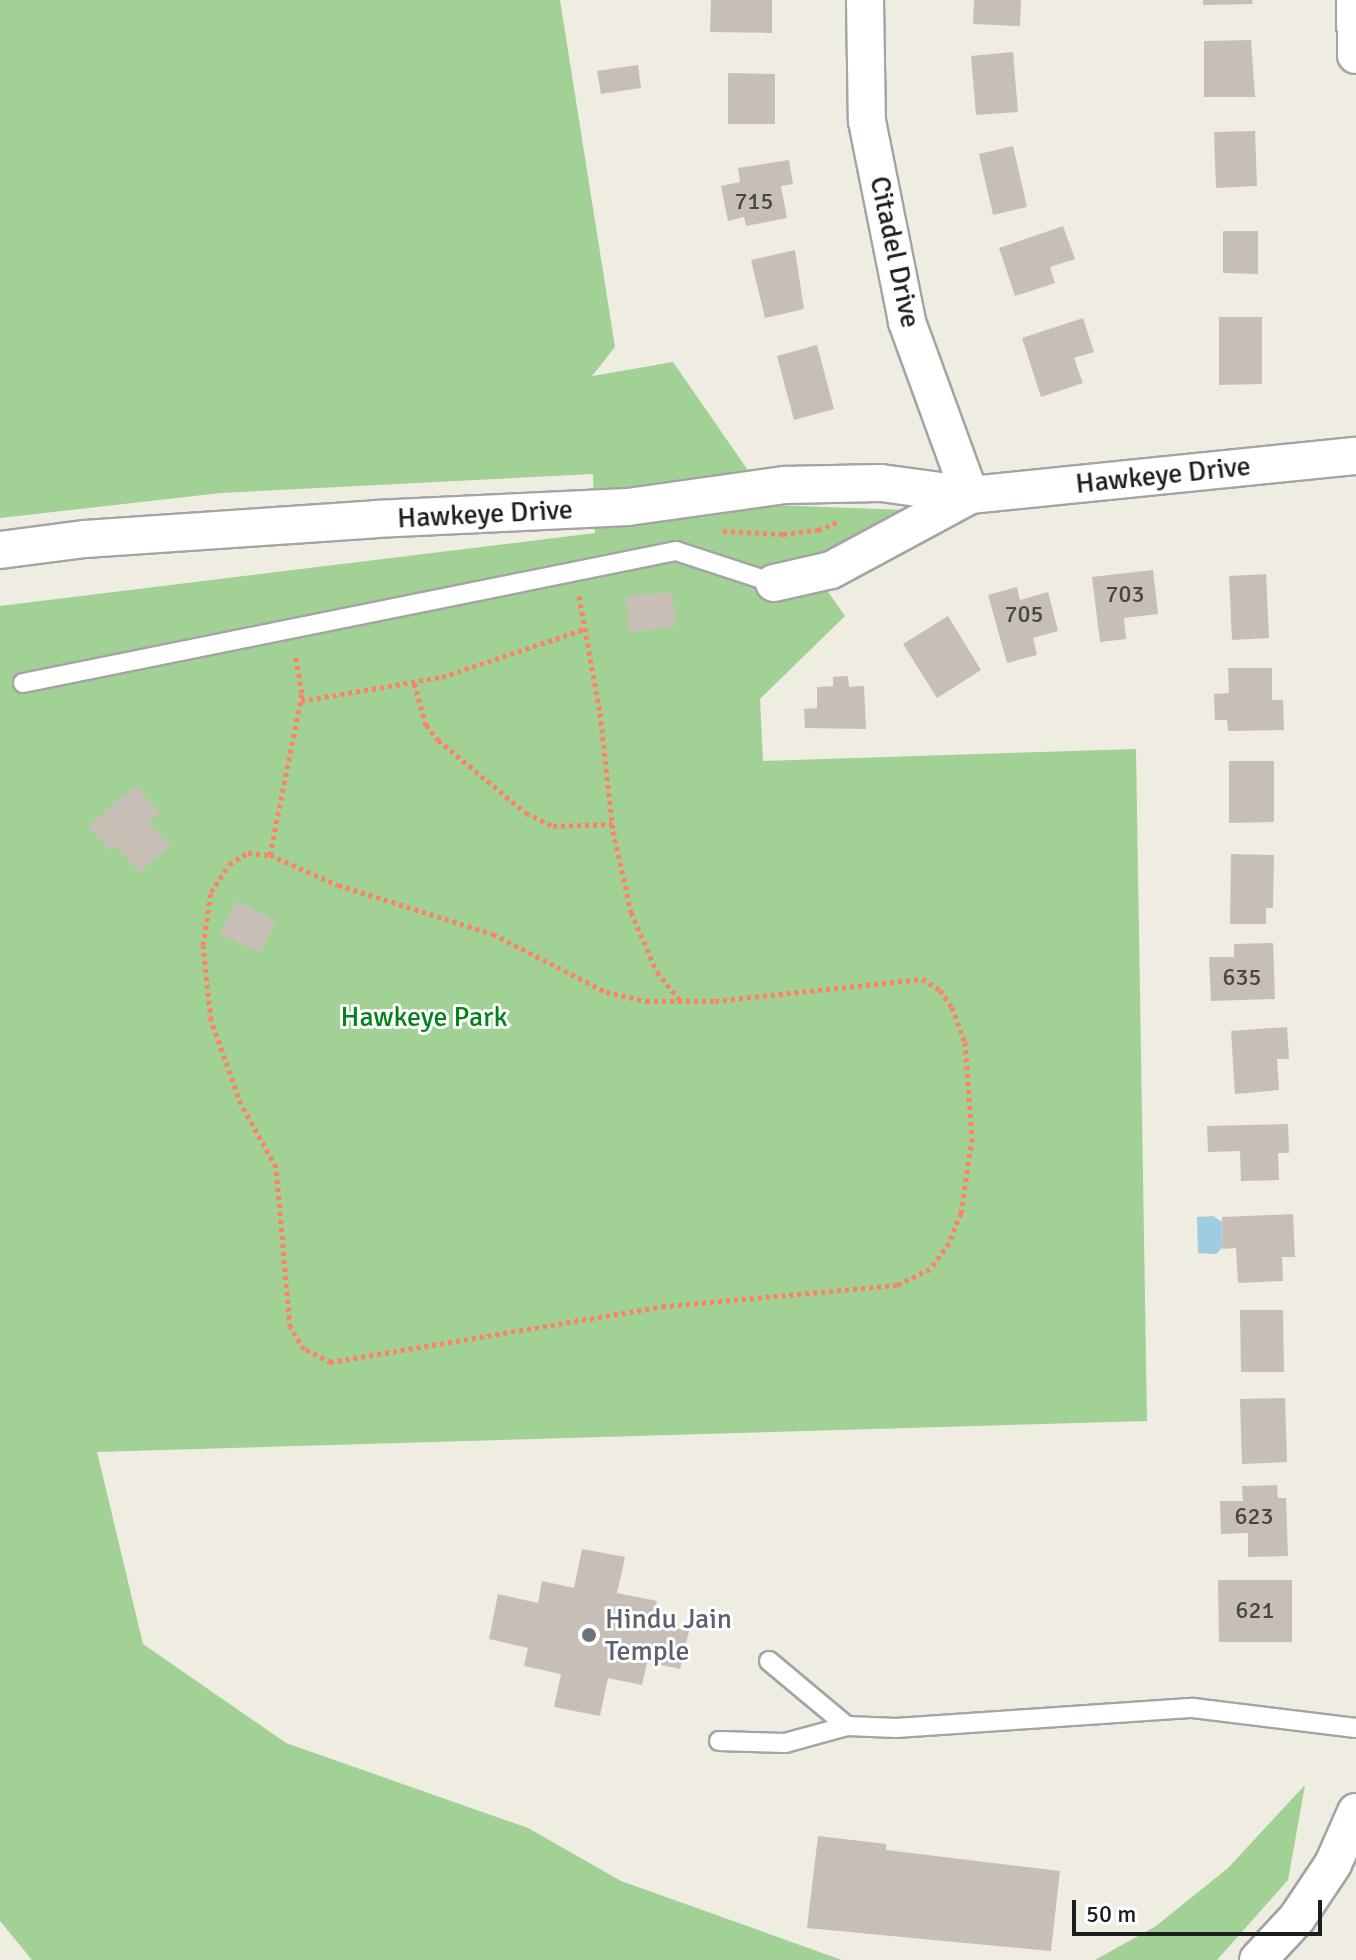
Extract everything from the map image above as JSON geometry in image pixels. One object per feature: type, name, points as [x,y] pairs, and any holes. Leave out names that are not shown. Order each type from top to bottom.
[{"type":"street","name":"Citadel Drive","points":[[865,0],[867,121],[907,322],[970,495]]},
{"type":"street","points":[[1355,0],[1356,55]]},
{"type":"street","name":"Hawkeye Drive","points":[[0,550],[85,539],[360,520],[628,507],[785,485],[881,483],[970,495],[1356,456]]},
{"type":"street","name":"Hawkeye Drive","points":[[774,583],[831,570],[970,495]]},
{"type":"street","points":[[1258,1960],[1297,1918],[1333,1864],[1356,1812]]},
{"type":"lane","points":[[23,683],[676,551],[774,583]]},
{"type":"lane","points":[[769,1661],[847,1726]]},
{"type":"lane","points":[[719,1741],[785,1743],[847,1726],[1193,1708],[1356,1728]]},
{"type":"path","points":[[713,530],[783,534],[818,530],[843,519]]},
{"type":"path","points":[[575,572],[612,824],[631,912],[657,972],[680,1001]]},
{"type":"path","points":[[270,855],[301,701],[291,629]]},
{"type":"path","points":[[301,701],[414,683],[503,660],[585,629]]},
{"type":"path","points":[[414,683],[426,725],[438,740],[526,813],[553,826],[612,824]]},
{"type":"path","points":[[248,853],[270,855],[338,885],[493,934],[606,992],[646,1001],[680,1001],[922,979],[940,990],[965,1042],[972,1138],[961,1213],[949,1243],[930,1269],[897,1285],[665,1306],[331,1362],[304,1349],[290,1327],[276,1167],[241,1104],[211,1020],[203,945],[211,892],[229,864],[248,853]]},
{"type":"green space","name":"Hawkeye Park","points":[[0,0],[560,0],[615,347],[592,376],[673,362],[772,505],[907,510],[817,576],[845,616],[760,699],[763,761],[1136,749],[1147,1421],[97,1452],[143,1644],[286,1743],[528,1828],[621,1881],[842,1960],[32,1960],[0,1921],[0,606],[595,533],[593,474],[221,493],[0,518]]},
{"type":"green space","points":[[1305,1785],[1288,1880],[1217,1960],[1095,1960],[1156,1926],[1228,1868]]},
{"type":"water","points":[[1213,1216],[1222,1222],[1223,1247],[1216,1254],[1198,1253],[1197,1217]]},
{"type":"building","points":[[711,0],[772,0],[772,33],[710,32]]},
{"type":"building","points":[[974,0],[1021,0],[1020,26],[973,24]]},
{"type":"building","points":[[1203,0],[1252,0],[1253,4],[1203,5]]},
{"type":"building","points":[[1251,40],[1255,97],[1204,97],[1204,41]]},
{"type":"building","points":[[1013,52],[1018,112],[976,115],[971,56]]},
{"type":"building","points":[[638,65],[641,88],[601,94],[597,71]]},
{"type":"building","points":[[728,73],[775,74],[775,124],[728,124]]},
{"type":"building","points":[[1255,131],[1257,186],[1216,188],[1214,132]]},
{"type":"building","points":[[1013,146],[1027,207],[993,215],[979,154]]},
{"type":"building","points":[[789,160],[793,184],[781,186],[787,218],[746,226],[744,217],[728,221],[721,186],[740,182],[738,168]]},
{"type":"building","points":[[1063,226],[1075,259],[1050,267],[1055,283],[1015,296],[999,248]]},
{"type":"building","points":[[1223,231],[1258,231],[1258,274],[1223,273]]},
{"type":"building","points":[[795,250],[804,309],[765,318],[751,260]]},
{"type":"building","points":[[1219,317],[1262,317],[1262,384],[1219,385]]},
{"type":"building","points":[[1083,318],[1094,352],[1074,358],[1083,383],[1041,397],[1022,338]]},
{"type":"building","points":[[817,345],[834,409],[794,420],[777,356]]},
{"type":"building","points":[[1153,570],[1158,614],[1124,618],[1126,639],[1100,642],[1092,577]]},
{"type":"building","points":[[1266,574],[1269,638],[1232,640],[1229,576]]},
{"type":"building","points":[[1017,587],[1020,600],[1048,592],[1058,631],[1033,638],[1037,655],[1007,663],[988,595]]},
{"type":"building","points":[[672,592],[676,627],[629,632],[626,596]]},
{"type":"building","points":[[948,616],[981,670],[937,698],[903,644]]},
{"type":"building","points":[[1228,668],[1272,668],[1272,700],[1283,700],[1284,730],[1228,731],[1227,720],[1215,720],[1214,694],[1229,693]]},
{"type":"building","points":[[848,676],[849,687],[864,686],[866,729],[805,728],[804,709],[817,708],[817,687],[833,686],[833,677]]},
{"type":"building","points":[[1229,761],[1274,761],[1274,822],[1229,823]]},
{"type":"building","points":[[136,785],[160,813],[149,822],[171,846],[139,873],[116,846],[110,851],[88,826]]},
{"type":"building","points":[[1231,854],[1274,855],[1273,908],[1266,908],[1266,924],[1230,924]]},
{"type":"building","points":[[236,901],[276,920],[260,953],[220,934]]},
{"type":"building","points":[[1273,943],[1275,999],[1211,1001],[1209,957],[1234,957],[1234,944]]},
{"type":"building","points":[[1287,1027],[1289,1059],[1277,1059],[1279,1090],[1235,1094],[1231,1031]]},
{"type":"building","points":[[1288,1124],[1289,1153],[1278,1153],[1279,1180],[1241,1181],[1240,1151],[1208,1152],[1207,1126]]},
{"type":"building","points":[[1293,1214],[1295,1257],[1282,1257],[1283,1281],[1238,1283],[1236,1248],[1223,1249],[1222,1217]]},
{"type":"building","points":[[1240,1310],[1283,1310],[1284,1372],[1241,1372]]},
{"type":"building","points":[[1285,1398],[1287,1462],[1242,1464],[1240,1399]]},
{"type":"building","points":[[1277,1485],[1278,1498],[1286,1498],[1288,1556],[1248,1557],[1248,1533],[1221,1534],[1220,1501],[1243,1501],[1242,1486]]},
{"type":"building","name":"Hindu Jain Temple","points":[[582,1549],[625,1557],[617,1593],[657,1601],[652,1623],[689,1631],[680,1669],[647,1662],[642,1685],[608,1678],[600,1716],[554,1707],[561,1674],[524,1666],[528,1648],[489,1639],[498,1594],[538,1603],[542,1581],[574,1588]]},
{"type":"building","points":[[1218,1580],[1292,1580],[1292,1642],[1219,1642]]},
{"type":"building","points":[[818,1836],[886,1844],[886,1850],[1060,1871],[1051,1951],[807,1928]]},
{"type":"place","name":"Hindu Jain Temple","points":[[589,1635]]}]
